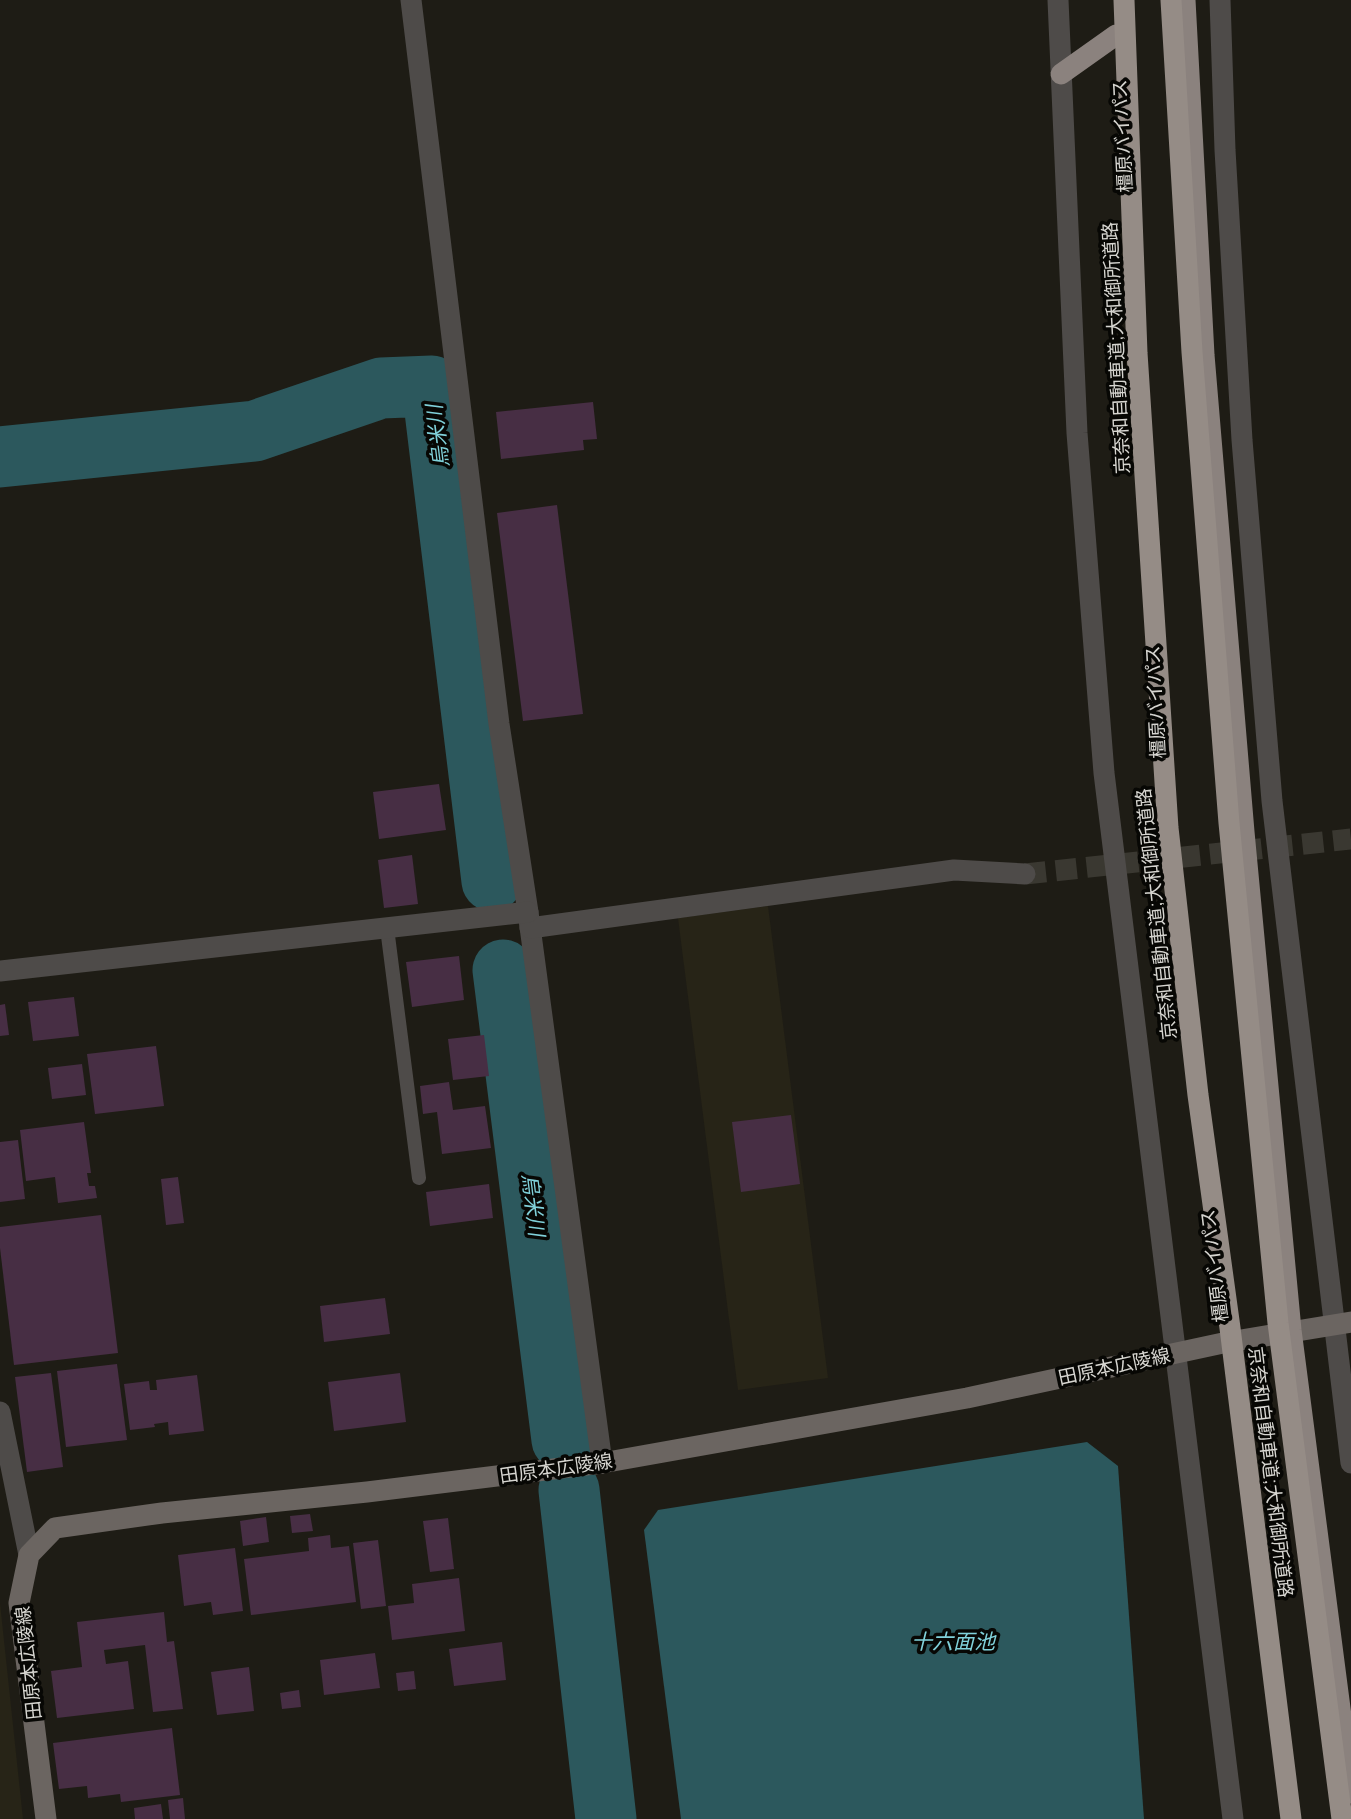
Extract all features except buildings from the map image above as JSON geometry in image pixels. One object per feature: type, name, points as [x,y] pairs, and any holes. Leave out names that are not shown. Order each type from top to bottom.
[{"type":"highway","name":"橿原バイパス","points":[[1114,0],[1163,838],[1281,1819]]},
{"type":"highway","name":"京奈和自動車道;大和御所道路","points":[[1124,0],[1137,353],[1168,828],[1198,1095],[1232,1341],[1291,1819]]},
{"type":"highway","name":"京奈和自動車道;大和御所道路","points":[[1171,0],[1192,352],[1229,823],[1278,1322],[1342,1819]]},
{"type":"highway","points":[[1185,0],[1206,369],[1244,832],[1291,1331],[1351,1793]]},
{"type":"highway","points":[[1061,74],[1116,35]]},
{"type":"main road","name":"田原本広陵線","points":[[46,1819],[19,1604],[29,1555],[55,1528],[602,1462],[967,1398],[1223,1343],[1342,1324]]},
{"type":"street","points":[[411,0],[499,724],[529,920],[602,1462]]},
{"type":"street","points":[[1059,0],[1077,433],[1104,773],[1233,1819]]},
{"type":"street","points":[[1220,0],[1225,150],[1242,440],[1269,773],[1342,1324],[1351,1463]]},
{"type":"street","points":[[0,971],[387,928],[529,920],[954,870],[1025,874]]},
{"type":"street","points":[[0,1412],[29,1555]]},
{"type":"lane","points":[[387,928],[419,1178]]},
{"type":"shaded area","points":[[768,906],[828,1378],[738,1390],[678,918]]},
{"type":"shaded area","points":[[0,1603],[23,1819],[0,1819]]},
{"type":"water","name":"十六面池","points":[[1087,1442],[1118,1466],[1144,1819],[681,1819],[644,1530],[658,1510]]},
{"type":"waterway","name":"烏米川","points":[[0,457],[255,431],[381,388],[432,386],[492,881]]},
{"type":"waterway","name":"烏米川","points":[[503,970],[562,1440]]},
{"type":"waterway","name":"烏米川","points":[[569,1490],[606,1819]]},
{"type":"tunnel","points":[[1025,874],[1351,839]]}]
